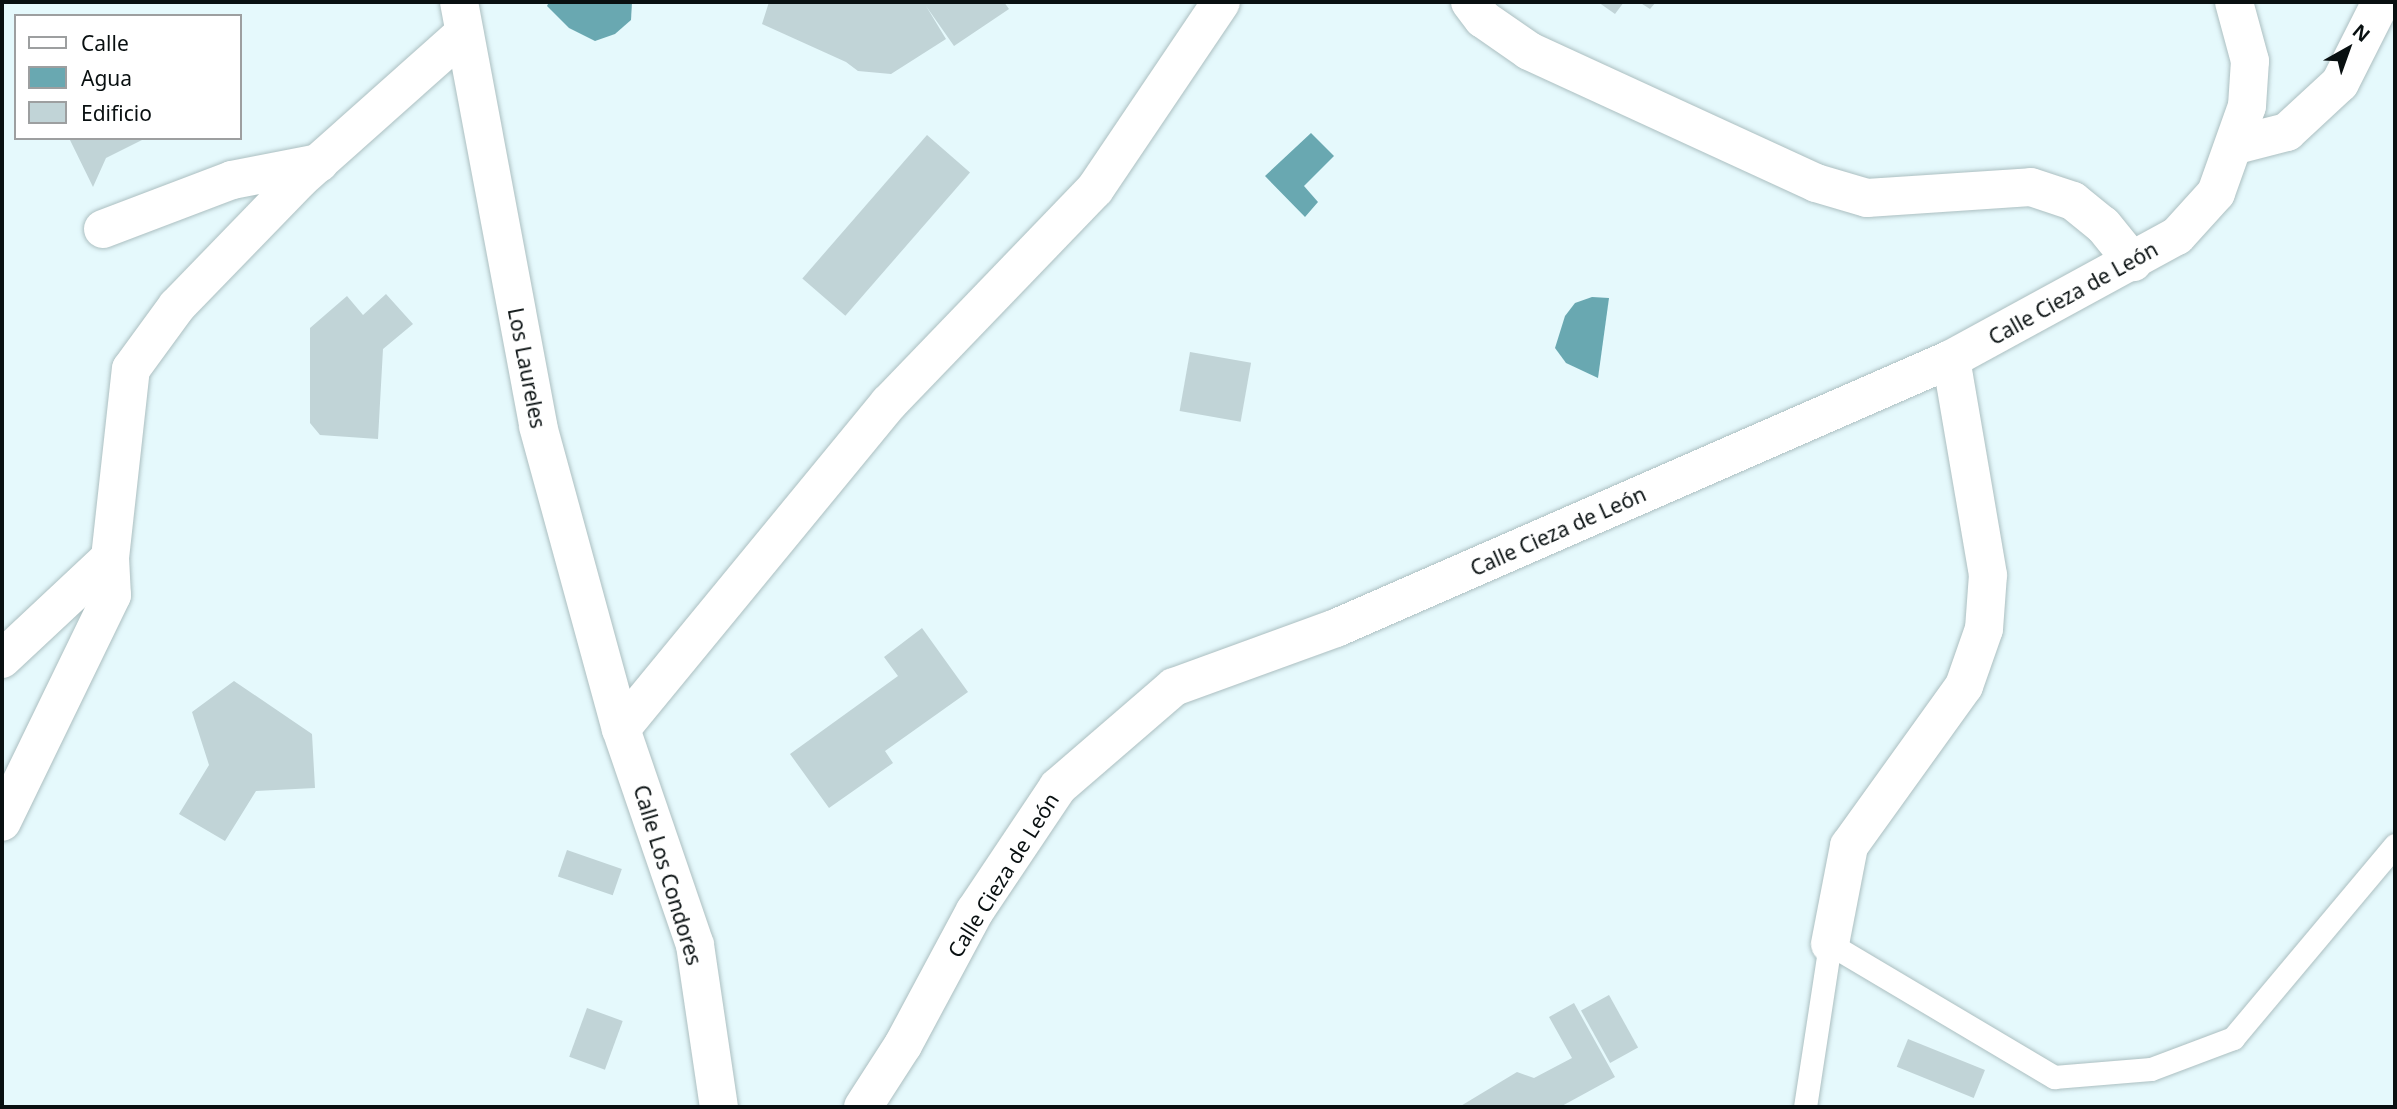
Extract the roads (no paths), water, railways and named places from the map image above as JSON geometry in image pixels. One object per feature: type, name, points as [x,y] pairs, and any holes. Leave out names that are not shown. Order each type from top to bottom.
[{"type":"street","points":[[621,729],[889,403],[1095,189],[1221,2]]},
{"type":"street","points":[[1470,2],[1483,19],[1529,51],[1816,183],[1867,198],[2031,187],[2073,201],[2104,225],[2133,262]]},
{"type":"street","name":"Calle Cieza de León","points":[[863,1107],[904,1045],[975,911],[1058,788],[1174,687],[1336,628],[1951,359],[2177,236],[2216,193],[2236,145],[2247,106],[2249,61],[2234,2]]},
{"type":"street","points":[[2236,145],[2287,132],[2340,83],[2381,2]]},
{"type":"street","points":[[2,822],[112,595],[110,558],[131,369],[177,306],[461,17]]},
{"type":"street","name":"Los Laureles","points":[[461,17],[538,426],[621,729]]},
{"type":"street","points":[[103,229],[232,180],[319,163]]},
{"type":"street","points":[[1830,944],[1849,846],[1964,686],[1984,629],[1988,575],[1951,359]]},
{"type":"street","points":[[2,659],[110,558]]},
{"type":"street","name":"Calle Los Condores","points":[[621,729],[695,945],[719,1107]]},
{"type":"lane","points":[[1805,1107],[1830,944],[2054,1077],[2151,1069],[2233,1038],[2395,845]]},
{"type":"water","points":[[549,2],[632,2],[631,20],[615,34],[595,41],[569,28],[547,6]]},
{"type":"water","points":[[1311,133],[1334,156],[1304,186],[1318,202],[1305,217],[1265,176]]},
{"type":"water","points":[[1592,297],[1609,298],[1598,378],[1566,363],[1555,348],[1565,316],[1575,303]]}]
